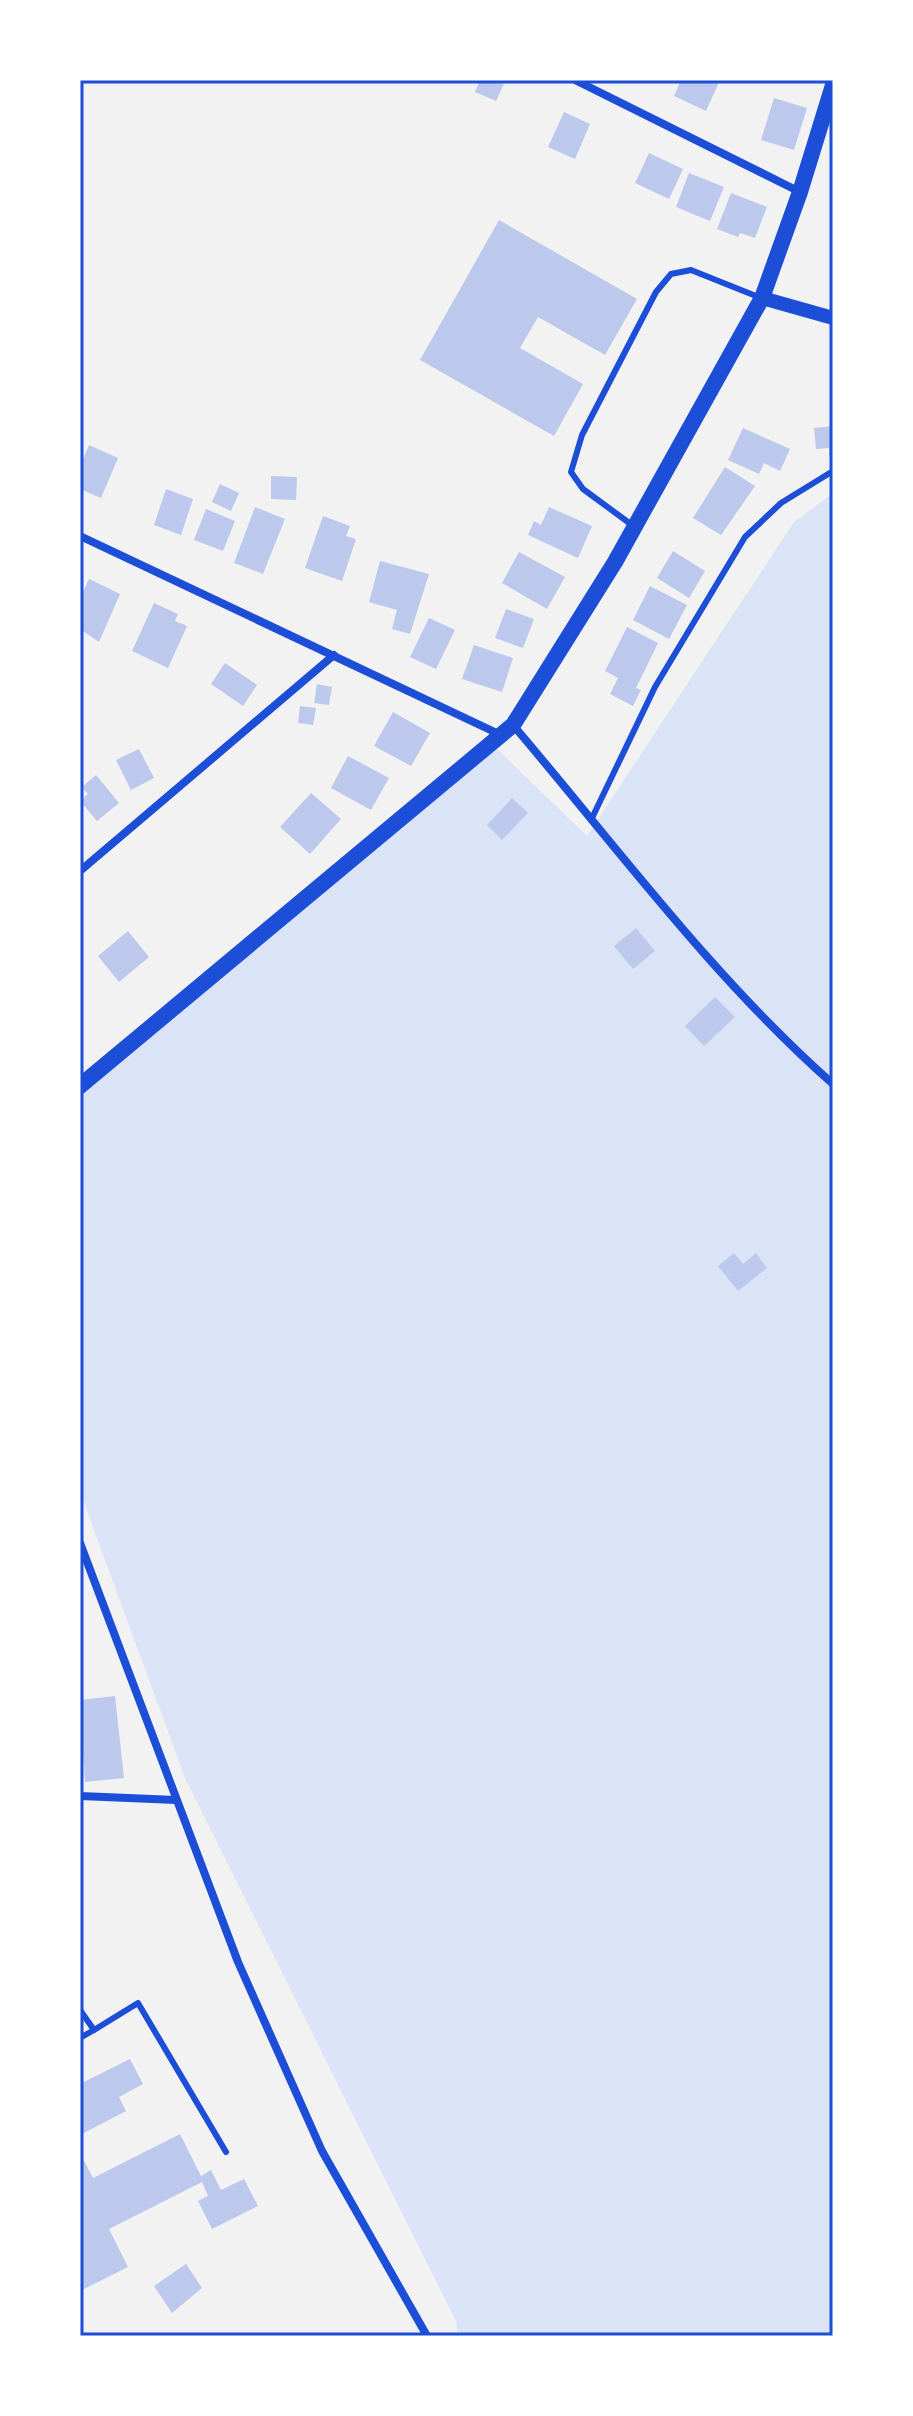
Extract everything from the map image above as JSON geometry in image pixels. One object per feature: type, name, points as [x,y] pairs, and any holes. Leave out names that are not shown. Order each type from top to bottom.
[{"type":"main road","points":[[80,1086],[508,730],[635,527],[762,298],[800,192],[833,85]]},
{"type":"street","points":[[575,80],[800,192]]},
{"type":"street","points":[[762,298],[833,318]]},
{"type":"street","points":[[80,536],[334,655],[508,730],[592,818],[648,890],[802,1057],[833,1084]]},
{"type":"street","points":[[80,871],[334,655]]},
{"type":"street","points":[[80,1543],[238,1962],[322,2151],[427,2336]]},
{"type":"street","points":[[80,1796],[176,1800]]},
{"type":"lane","points":[[635,527],[583,489],[571,472],[582,435],[656,292],[671,274],[691,270],[762,298]]},
{"type":"lane","points":[[592,818],[655,687],[745,537],[781,503],[833,471]]},
{"type":"lane","points":[[80,2038],[138,2003],[226,2152]]},
{"type":"lane","points":[[80,2010],[94,2030]]},
{"type":"shaded area","points":[[833,493],[833,2336],[458,2336],[456,2321],[185,1778],[80,1492],[80,1094],[496,748],[587,836],[794,522]]},
{"type":"building","points":[[480,80],[504,84],[496,101],[475,92]]},
{"type":"building","points":[[681,80],[719,82],[706,111],[674,96]]},
{"type":"building","points":[[774,98],[807,108],[794,150],[761,140]]},
{"type":"building","points":[[564,112],[590,124],[575,159],[548,147]]},
{"type":"building","points":[[649,153],[683,169],[669,199],[635,183]]},
{"type":"building","points":[[689,173],[724,187],[710,221],[676,207]]},
{"type":"building","points":[[731,193],[767,207],[755,238],[740,233],[738,237],[717,229]]},
{"type":"building","points":[[499,220],[637,299],[605,355],[538,317],[520,348],[583,384],[554,436],[420,360]]},
{"type":"building","points":[[833,426],[833,455],[829,456],[829,448],[816,449],[814,428]]},
{"type":"building","points":[[743,428],[790,449],[780,471],[764,463],[759,474],[728,460]]},
{"type":"building","points":[[89,445],[118,458],[101,498],[80,489],[80,467]]},
{"type":"building","points":[[725,467],[755,486],[721,535],[693,518]]},
{"type":"building","points":[[271,476],[297,477],[296,500],[271,499]]},
{"type":"building","points":[[220,484],[239,493],[231,511],[212,502]]},
{"type":"building","points":[[166,489],[193,499],[181,535],[154,525]]},
{"type":"building","points":[[255,507],[285,519],[263,574],[234,563]]},
{"type":"building","points":[[549,507],[592,526],[578,558],[528,535],[534,521],[541,525]]},
{"type":"building","points":[[206,509],[235,521],[223,551],[194,540]]},
{"type":"building","points":[[323,516],[350,526],[346,536],[356,539],[342,581],[305,568]]},
{"type":"building","points":[[673,551],[705,571],[689,598],[657,578]]},
{"type":"building","points":[[519,552],[565,577],[547,609],[502,583]]},
{"type":"building","points":[[380,561],[429,574],[410,634],[392,629],[397,610],[369,602]]},
{"type":"building","points":[[89,579],[120,594],[99,642],[80,629],[80,598]]},
{"type":"building","points":[[650,586],[687,605],[669,639],[633,620]]},
{"type":"building","points":[[154,603],[178,614],[175,621],[187,626],[168,668],[132,651]]},
{"type":"building","points":[[506,609],[534,619],[523,648],[495,638]]},
{"type":"building","points":[[429,618],[455,630],[436,669],[410,657]]},
{"type":"building","points":[[627,627],[658,643],[636,688],[641,690],[633,706],[610,694],[618,678],[605,671]]},
{"type":"building","points":[[474,645],[513,658],[502,692],[462,679]]},
{"type":"building","points":[[225,663],[257,685],[243,706],[211,684]]},
{"type":"building","points":[[317,684],[332,687],[329,705],[314,703]]},
{"type":"building","points":[[300,706],[316,708],[313,725],[298,723]]},
{"type":"building","points":[[393,712],[430,733],[411,766],[374,746]]},
{"type":"building","points":[[139,749],[154,778],[131,790],[116,760]]},
{"type":"building","points":[[348,756],[389,778],[371,810],[331,788]]},
{"type":"building","points":[[96,775],[119,803],[97,821],[80,801],[88,794],[82,787]]},
{"type":"building","points":[[311,793],[341,819],[310,854],[280,827]]},
{"type":"building","points":[[512,798],[528,813],[502,840],[487,825]]},
{"type":"building","points":[[636,928],[655,951],[633,969],[614,946]]},
{"type":"building","points":[[128,931],[149,957],[119,982],[98,956]]},
{"type":"building","points":[[715,997],[735,1017],[704,1046],[685,1026]]},
{"type":"building","points":[[734,1253],[743,1264],[756,1253],[767,1268],[738,1291],[718,1266]]},
{"type":"building","points":[[115,1696],[124,1778],[85,1782],[80,1700]]},
{"type":"building","points":[[130,2059],[143,2084],[119,2097],[126,2111],[80,2135],[80,2084]]},
{"type":"building","points":[[180,2134],[201,2176],[211,2170],[221,2190],[244,2179],[258,2206],[212,2229],[198,2201],[208,2196],[202,2182],[109,2229],[128,2267],[80,2291],[80,2153],[93,2178]]},
{"type":"building","points":[[186,2264],[202,2288],[172,2313],[154,2286]]}]
